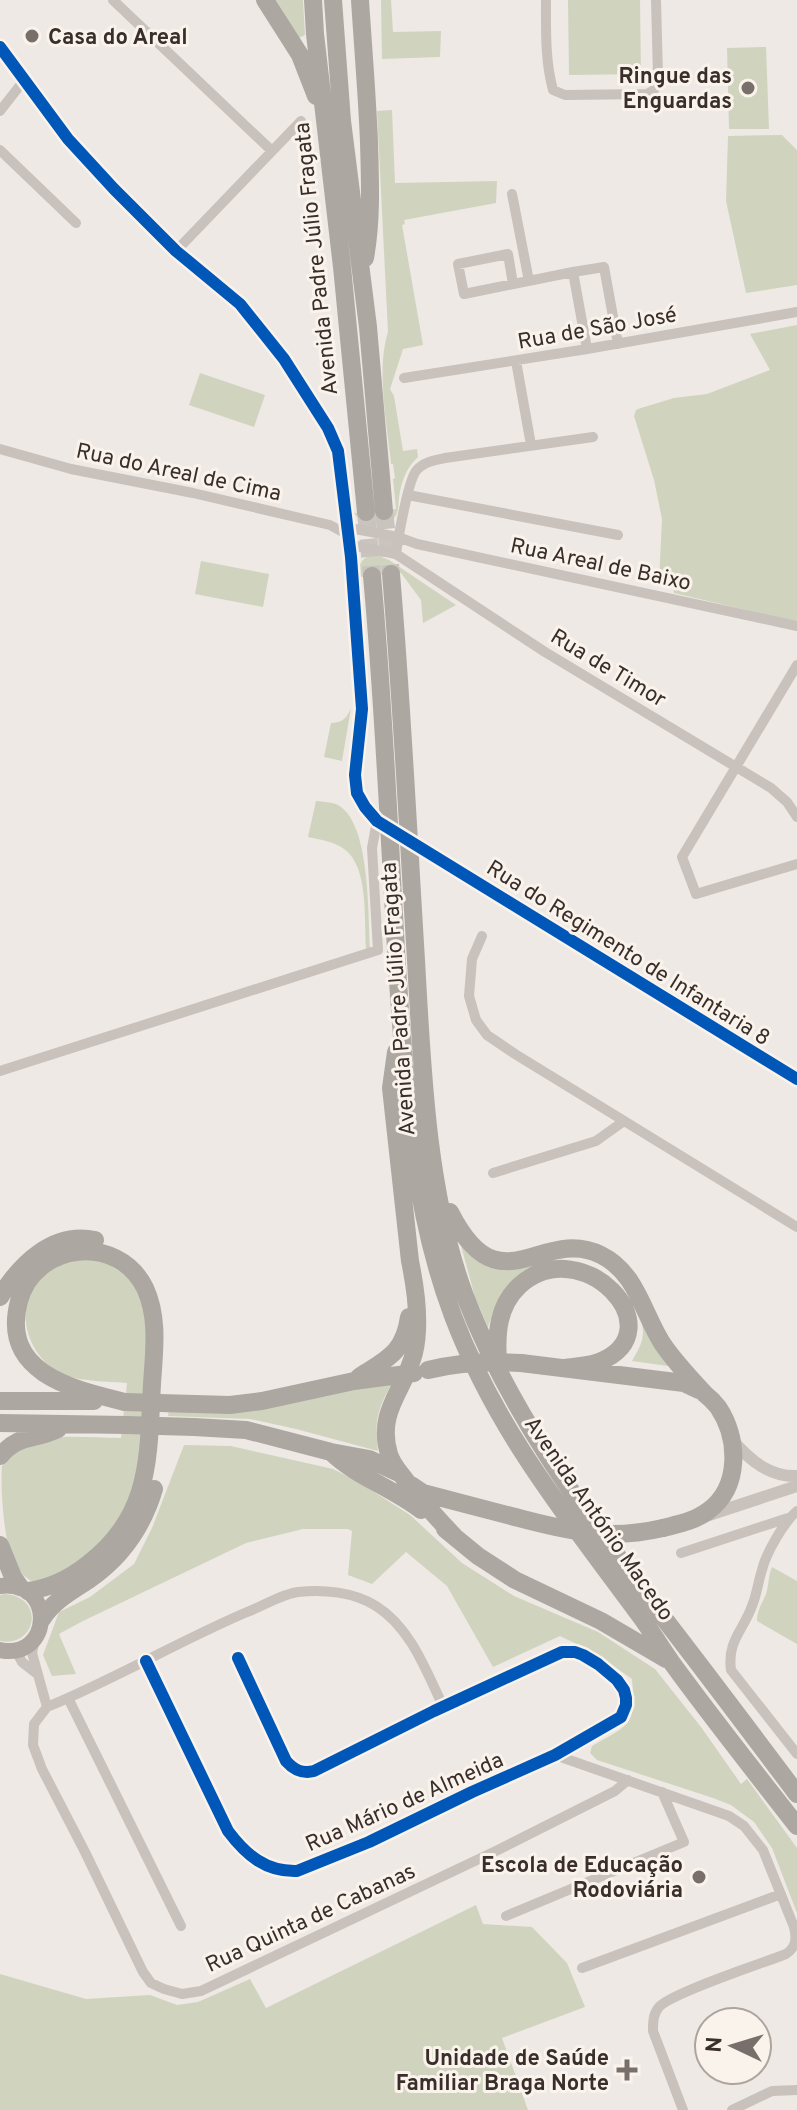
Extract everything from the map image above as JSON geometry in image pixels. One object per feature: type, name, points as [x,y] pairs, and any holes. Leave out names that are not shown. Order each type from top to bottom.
[{"type":"highway","points":[[265,0],[300,55],[324,115]]},
{"type":"highway","name":"Avenida Padre Júlio Fragata","points":[[313,0],[342,267],[375,512],[368,327],[342,121],[333,0]]},
{"type":"highway","points":[[360,0],[371,195],[370,229],[362,281]]},
{"type":"highway","name":"Avenida Padre Júlio Fragata","points":[[395,919],[381,684],[381,575],[409,841],[421,1052],[436,1180]]},
{"type":"highway","name":"Avenida António Macedo","points":[[395,919],[401,1017],[422,1208],[441,1279],[462,1339],[495,1409],[536,1475],[672,1663],[797,1826]]},
{"type":"highway","points":[[401,1017],[391,1088],[414,1282],[417,1334],[413,1357],[393,1398],[387,1426],[389,1453],[416,1495],[454,1536]]},
{"type":"highway","points":[[0,1423],[246,1430],[369,1459],[423,1493],[554,1527],[598,1535],[630,1535],[663,1528],[707,1512],[723,1494],[732,1470],[734,1442],[716,1404],[670,1355],[624,1273],[603,1255],[582,1249],[556,1251],[522,1260],[497,1260],[473,1247],[460,1231],[436,1180]]},
{"type":"highway","name":"Avenida António Macedo","points":[[436,1180],[464,1293],[526,1420],[587,1517],[797,1794]]},
{"type":"highway","points":[[0,1297],[38,1253],[51,1245],[88,1238],[126,1249],[144,1263],[163,1303],[158,1454],[154,1490],[143,1520],[113,1562],[58,1600],[42,1619]]},
{"type":"highway","points":[[0,1545],[13,1577],[24,1589],[55,1586],[100,1555],[119,1534],[131,1516],[143,1486],[148,1462],[155,1330],[152,1305],[135,1271],[120,1260],[86,1250],[58,1256],[45,1263],[27,1280],[21,1293],[14,1316],[20,1344],[33,1366],[56,1381],[76,1390],[125,1402]]},
{"type":"highway","points":[[354,1381],[383,1364],[400,1346],[407,1333],[410,1261]]},
{"type":"highway","points":[[500,1371],[498,1329],[500,1317],[513,1293],[537,1275],[570,1269],[597,1279],[614,1292],[625,1307],[629,1326],[626,1338],[611,1355],[588,1365],[563,1368]]},
{"type":"highway","points":[[0,1401],[230,1405],[354,1381],[485,1361],[684,1383],[705,1393]]},
{"type":"highway","points":[[0,1456],[8,1446],[23,1438],[50,1433],[70,1423]]},
{"type":"highway","points":[[331,1452],[344,1464],[408,1500],[478,1556],[515,1580],[631,1637],[672,1663]]},
{"type":"main road","points":[[0,1586],[24,1589],[36,1599],[42,1619],[35,1639],[27,1647],[8,1651]]},
{"type":"street","points":[[113,0],[272,151]]},
{"type":"street","points":[[546,0],[550,80],[553,90],[565,95],[653,92],[658,77],[656,0]]},
{"type":"street","points":[[0,1071],[378,950],[372,848],[377,821],[357,793],[355,775],[362,709],[352,532],[338,451],[318,411],[284,359],[240,304],[176,251],[132,208],[68,139],[1,48]]},
{"type":"street","points":[[0,111],[25,79]]},
{"type":"street","points":[[176,251],[301,121]]},
{"type":"street","points":[[0,150],[76,223]]},
{"type":"street","points":[[512,194],[529,281]]},
{"type":"street","points":[[513,284],[508,254],[458,264],[464,294],[604,267],[618,344]]},
{"type":"street","points":[[573,272],[587,349]]},
{"type":"street","name":"Rua de São José","points":[[404,378],[797,312]]},
{"type":"street","points":[[516,361],[531,445]]},
{"type":"street","points":[[352,532],[356,546],[396,554],[413,476],[418,468],[429,462],[593,437]]},
{"type":"street","name":"Rua do Areal de Cima","points":[[0,449],[71,469],[193,493],[352,532],[398,537]]},
{"type":"street","points":[[408,495],[618,535]]},
{"type":"street","name":"Rua Areal de Baixo","points":[[398,537],[417,544],[797,626]]},
{"type":"street","name":"Rua de Timor","points":[[396,554],[545,652],[771,788],[787,802],[797,817]]},
{"type":"street","points":[[797,665],[682,857],[696,894],[797,864]]},
{"type":"street","name":"Rua do Regimento de Infantaria 8","points":[[377,821],[797,1079]]},
{"type":"street","points":[[482,936],[472,959],[469,996],[476,1020],[487,1035],[797,1227]]},
{"type":"street","points":[[493,1173],[596,1141],[624,1121]]},
{"type":"street","points":[[734,1442],[750,1459],[770,1471],[797,1476]]},
{"type":"street","points":[[693,1519],[797,1486]]},
{"type":"street","points":[[681,1553],[793,1515]]},
{"type":"street","points":[[793,1515],[762,1568],[751,1610],[729,1655],[731,1670],[797,1754]]},
{"type":"street","points":[[35,1639],[32,1653],[47,1707],[295,1592],[352,1595],[375,1605],[397,1623],[411,1641],[443,1706],[314,1771],[300,1771],[286,1761],[238,1658]]},
{"type":"street","points":[[8,1651],[36,1674]]},
{"type":"street","name":"Rua Mário de Almeida","points":[[146,1661],[228,1831],[252,1858],[276,1869],[297,1871],[369,1842],[555,1755],[621,1717],[626,1705],[624,1690],[606,1670],[575,1652],[562,1652],[443,1706]]},
{"type":"street","points":[[68,1698],[181,1926]]},
{"type":"street","name":"Rua Quinta de Cabanas","points":[[47,1707],[34,1724],[33,1745],[42,1769],[143,1972],[151,1983],[182,1994],[201,1991],[486,1856],[615,1791],[628,1780]]},
{"type":"street","points":[[555,1755],[729,1816],[744,1826],[763,1850],[797,1937],[793,1949],[786,1954],[664,2002],[657,2009],[653,2031],[683,2110]]},
{"type":"street","points":[[506,1916],[684,1842],[662,1792]]},
{"type":"street","points":[[582,1968],[781,1894]]},
{"type":"street","points":[[732,2110],[772,2091],[797,2090]]},
{"type":"green space","points":[[276,0],[303,0],[305,35],[299,38]]},
{"type":"green space","points":[[381,0],[391,0],[393,32],[441,31],[440,57],[382,59]]},
{"type":"green space","points":[[568,0],[640,0],[641,74],[569,75]]},
{"type":"green space","name":"Ringue das Enguardas","points":[[766,47],[769,129],[729,129],[727,48]]},
{"type":"green space","points":[[392,110],[395,183],[497,181],[496,203],[404,220],[405,224],[402,225],[423,345],[403,349],[390,389],[394,396],[403,451],[417,449],[418,457],[403,481],[396,515],[391,521],[379,524],[367,523],[354,513],[396,509],[383,380],[388,332],[377,111]]},
{"type":"green space","points":[[782,135],[797,150],[797,285],[746,293],[726,201],[728,136]]},
{"type":"green space","points":[[797,325],[797,622],[674,593],[673,585],[659,582],[662,519],[654,480],[634,416],[636,410],[641,408],[674,398],[707,394],[770,370],[750,334]]},
{"type":"green space","points":[[200,373],[265,395],[254,427],[189,405]]},
{"type":"green space","points":[[370,556],[389,560],[456,605],[423,623],[421,600],[401,573],[360,577],[360,564]]},
{"type":"green space","points":[[201,561],[269,574],[263,607],[195,594]]},
{"type":"green space","points":[[351,708],[342,761],[324,757],[331,723],[344,719]]},
{"type":"green space","points":[[316,801],[341,807],[357,833],[366,873],[370,948],[366,949],[361,881],[352,857],[336,844],[308,837]]},
{"type":"green space","points":[[460,1242],[471,1252],[579,1255],[602,1262],[621,1278],[675,1367],[632,1361],[643,1336],[639,1314],[616,1277],[589,1259],[550,1261],[524,1271],[506,1288],[488,1327],[475,1297]]},
{"type":"green space","points":[[74,1258],[104,1261],[128,1277],[136,1287],[144,1308],[147,1335],[141,1461],[136,1484],[115,1532],[74,1569],[36,1584],[16,1567],[11,1555],[2,1500],[3,1463],[18,1447],[41,1439],[121,1438],[127,1383],[65,1375],[42,1359],[28,1334],[26,1307],[37,1281],[50,1270]]},
{"type":"green space","points":[[394,1380],[378,1414],[378,1451],[250,1419],[168,1416],[169,1409]]},
{"type":"green space","points":[[184,1445],[231,1446],[333,1469],[410,1515],[462,1563],[514,1596],[598,1632],[655,1669],[741,1784],[747,1779],[797,1848],[797,1913],[772,1848],[754,1822],[731,1805],[597,1760],[590,1753],[592,1746],[628,1722],[633,1706],[632,1679],[595,1653],[560,1636],[493,1667],[447,1586],[406,1552],[372,1584],[348,1575],[352,1531],[348,1529],[303,1529],[246,1543],[83,1621],[59,1634],[76,1674],[52,1676],[43,1655],[59,1612],[90,1597],[134,1564],[152,1528]]},
{"type":"green space","points":[[772,1567],[797,1581],[797,1644],[757,1621]]},
{"type":"green space","points":[[0,1595],[26,1603],[31,1612],[29,1630],[13,1641],[0,1641]]},
{"type":"green space","points":[[476,1905],[483,1924],[532,1927],[567,1963],[585,2007],[502,2038],[528,2110],[0,2110],[0,1974],[86,1999],[150,1995],[177,2005],[198,2002],[250,1979],[266,2008]]},
{"type":"tunnel","points":[[384,511],[391,574]]},
{"type":"tunnel","points":[[366,512],[372,576]]},
{"type":"cycle path","points":[[0,47],[68,139],[114,189],[176,251],[240,304],[284,359],[328,428],[338,451],[351,557],[362,709],[355,775],[357,793],[365,807],[377,821],[797,1079]]},
{"type":"cycle path","points":[[146,1661],[228,1831],[242,1848],[258,1860],[286,1871],[297,1871],[369,1842],[555,1755],[621,1717],[626,1705],[624,1690],[598,1664],[575,1652],[562,1652],[314,1771],[302,1772],[286,1761],[238,1658]]},
{"type":"place","name":"Casa do Areal","points":[[32,36]]},
{"type":"place","name":"Ringue das Enguardas","points":[[748,88]]},
{"type":"place","name":"Escola de Educação Rodoviária","points":[[699,1877]]},
{"type":"place","name":"Unidade de Saúde Familiar Braga Norte","points":[[627,2070]]}]
